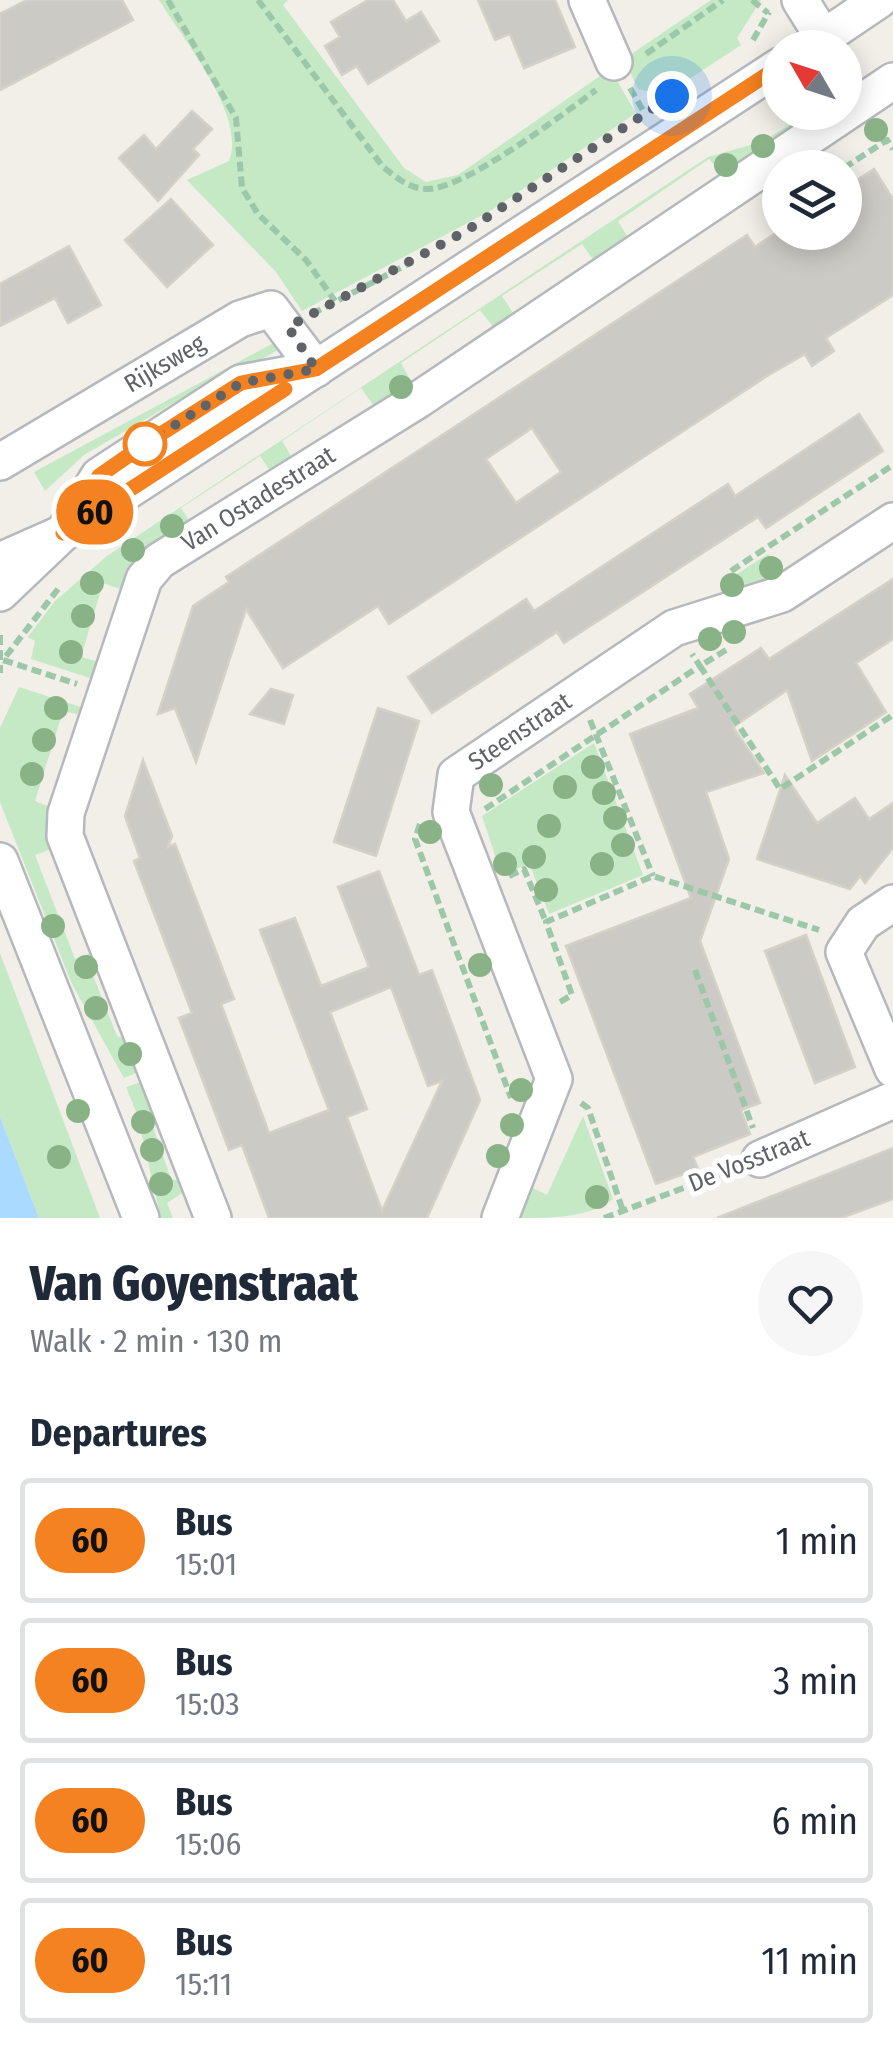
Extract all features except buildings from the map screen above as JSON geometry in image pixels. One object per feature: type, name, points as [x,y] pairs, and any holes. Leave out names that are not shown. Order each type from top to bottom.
[{"type":"street","points":[[587,0],[617,70]]},
{"type":"street","points":[[833,30],[878,0]]},
{"type":"street","points":[[782,6],[804,30]]},
{"type":"street","points":[[0,594],[63,533],[99,476],[145,444],[241,383],[316,369],[762,78]]},
{"type":"street","name":"Van Ostadestraat","points":[[213,1218],[65,836],[66,813],[144,580],[159,561],[418,400],[893,82]]},
{"type":"street","name":"Rijksweg","points":[[0,462],[240,319],[271,309],[288,327]]},
{"type":"street","points":[[288,327],[316,369]]},
{"type":"street","name":"Steenstraat","points":[[554,1079],[451,812],[456,776],[674,628],[782,594],[893,521]]},
{"type":"street","points":[[0,561],[63,533]]},
{"type":"street","points":[[0,861],[141,1218]]},
{"type":"street","points":[[893,903],[862,923],[844,952],[893,1069]]},
{"type":"street","points":[[500,1218],[554,1079]]},
{"type":"street","name":"De Vosstraat","points":[[766,1156],[893,1100]]},
{"type":"path","points":[[168,0],[236,118],[242,188],[258,214],[306,260],[335,301]]},
{"type":"path","points":[[258,0],[383,168],[405,184],[426,190],[457,180],[723,0]]},
{"type":"path","points":[[751,44],[782,6],[752,0]]},
{"type":"path","points":[[629,124],[660,104]]},
{"type":"path","points":[[862,156],[890,138],[893,149]]},
{"type":"path","points":[[288,327],[411,262]]},
{"type":"path","points":[[0,635],[0,673]]},
{"type":"path","points":[[3,660],[106,694]]},
{"type":"path","points":[[700,666],[780,789],[893,715]]},
{"type":"path","points":[[575,695],[600,736],[653,876]]},
{"type":"path","points":[[498,1053],[524,1042],[533,1017],[572,995],[546,922],[653,876],[849,940]]},
{"type":"path","points":[[694,970],[766,1156]]},
{"type":"path","points":[[554,1079],[588,1108],[623,1211]]},
{"type":"path","name":"De Vosstraat","points":[[604,1218],[766,1156]]},
{"type":"green space","points":[[159,0],[288,0],[283,5],[404,168],[426,182],[458,175],[610,69],[636,113],[490,211],[302,311],[276,272],[187,180],[229,161],[229,122],[210,78]]},
{"type":"green space","points":[[711,0],[761,0],[737,38],[741,45],[665,95],[638,89],[624,59]]},
{"type":"green space","points":[[781,130],[795,132],[762,150],[725,178],[709,159],[618,221],[633,246],[599,268],[582,244],[502,296],[515,316],[495,329],[480,310],[401,363],[415,389],[379,413],[361,388],[282,441],[294,461],[273,475],[260,456],[181,508],[193,526],[128,592],[103,583],[81,657],[103,663],[101,672],[90,678],[31,659],[35,641],[28,637],[55,601],[107,556],[708,157],[761,142]]},
{"type":"green space","points":[[281,339],[285,346],[198,395],[194,391],[84,455],[45,491],[34,472]]},
{"type":"green space","points":[[768,554],[784,575],[728,592],[723,583]]},
{"type":"green space","points":[[19,687],[87,709],[85,716],[63,711],[35,801],[57,810],[56,847],[35,855],[75,959],[96,951],[102,967],[92,973],[117,1036],[139,1044],[148,1068],[124,1078],[72,984],[0,802],[0,728]]},
{"type":"green space","points":[[594,743],[643,875],[549,914],[529,863],[502,876],[482,816]]},
{"type":"green space","points":[[0,953],[100,1218],[39,1218],[0,1117]]},
{"type":"green space","points":[[150,1079],[158,1100],[149,1115],[171,1179],[184,1182],[187,1190],[167,1203],[173,1218],[161,1218],[137,1114],[126,1087]]},
{"type":"green space","points":[[583,1116],[613,1199],[581,1213],[516,1218],[523,1183],[547,1195]]},
{"type":"water","points":[[0,1117],[39,1218],[0,1218]]},
{"type":"bus line","name":"60","points":[[285,389],[63,533],[99,476],[145,444],[241,383],[316,369],[762,78]]},
{"type":"route","points":[[145,444],[241,383],[316,369],[288,327],[502,210],[672,96]]}]
